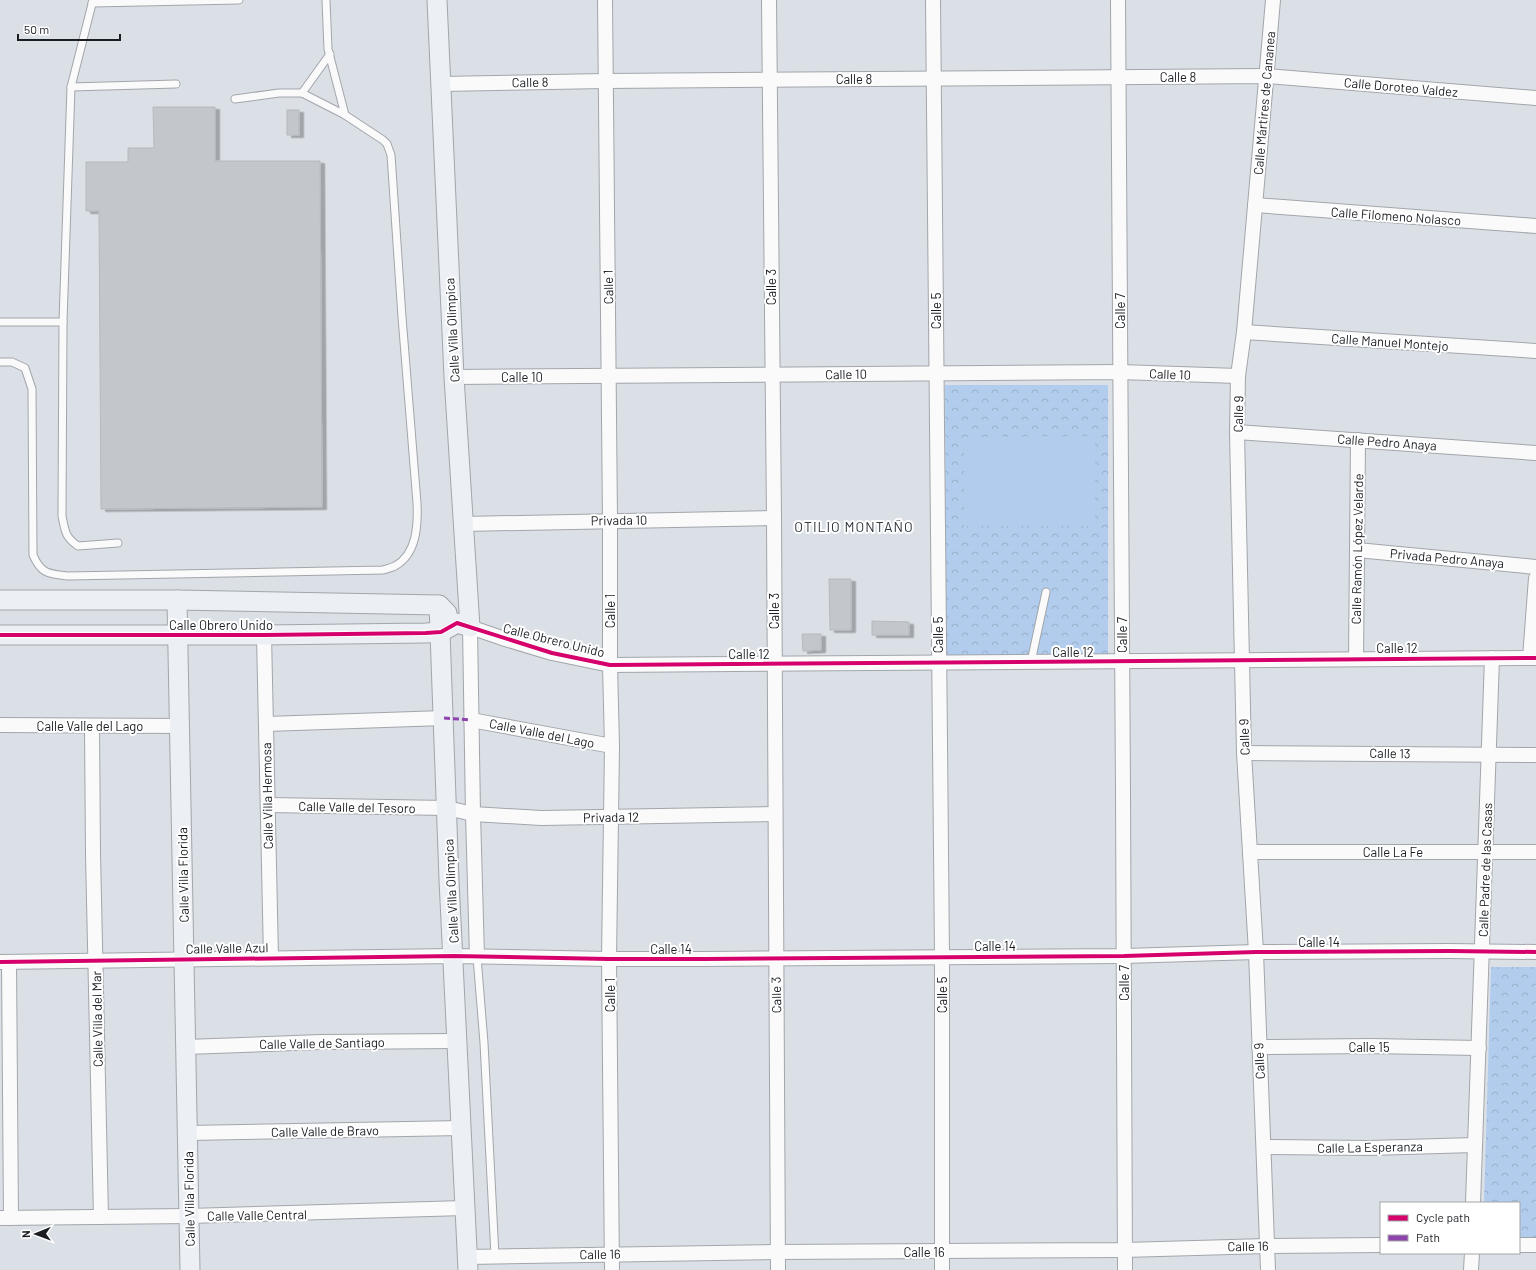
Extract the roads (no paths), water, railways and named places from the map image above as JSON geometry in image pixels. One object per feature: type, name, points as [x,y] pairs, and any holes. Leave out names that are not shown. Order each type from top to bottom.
[{"type":"street","name":"Calle Villa Olímpica","points":[[437,0],[454,377],[464,524],[456,627],[444,718],[465,1208],[469,1266]]},
{"type":"street","name":"Calle 1","points":[[605,0],[610,665],[612,746],[609,959],[612,1270]]},
{"type":"street","name":"Calle 3","points":[[769,0],[774,518],[778,1270]]},
{"type":"street","name":"Calle 5","points":[[933,0],[938,663],[942,956],[942,1270]]},
{"type":"street","name":"Calle 7","points":[[1118,0],[1125,1270]]},
{"type":"street","name":"Calle Mártires de Cananea","points":[[1255,205],[1273,0]]},
{"type":"street","name":"Calle 8","points":[[441,84],[605,80],[1266,76]]},
{"type":"street","name":"Calle Doroteo Valdez","points":[[1266,76],[1536,98]]},
{"type":"street","name":"Calle Filomeno Nolasco","points":[[1255,205],[1536,226]]},
{"type":"street","name":"Calle 9","points":[[1255,205],[1244,332],[1238,376],[1237,432],[1244,753],[1256,952],[1258,1047],[1264,1147],[1268,1270]]},
{"type":"street","name":"Calle Manuel Montejo","points":[[1244,332],[1536,351]]},
{"type":"street","name":"Calle 10","points":[[454,377],[1120,372],[1238,376]]},
{"type":"street","name":"Calle Pedro Anaya","points":[[1237,432],[1536,453]]},
{"type":"street","name":"Calle Ramón López Velarde","points":[[1356,659],[1358,440]]},
{"type":"street","name":"Privada 10","points":[[464,524],[774,518]]},
{"type":"street","name":"Privada Pedro Anaya","points":[[1357,550],[1536,567]]},
{"type":"street","points":[[1533,658],[1536,578]]},
{"type":"street","name":"Calle Obrero Unido","points":[[0,600],[177,600],[440,605],[456,627]]},
{"type":"street","name":"Calle Villa Florida","points":[[177,600],[190,1270]]},
{"type":"street","name":"Calle Obrero Unido","points":[[0,636],[264,635],[456,627],[502,638],[552,653],[610,665]]},
{"type":"street","points":[[456,627],[471,720],[477,957]]},
{"type":"street","name":"Calle Villa Hermosa","points":[[264,635],[271,958]]},
{"type":"street","name":"Calle Padre de las Casas","points":[[1474,1202],[1492,658]]},
{"type":"street","name":"Calle 12","points":[[610,665],[1533,658]]},
{"type":"street","points":[[266,724],[444,718]]},
{"type":"street","name":"Calle Valle del Lago","points":[[471,720],[612,746]]},
{"type":"street","name":"Calle Valle del Lago","points":[[0,725],[180,726]]},
{"type":"street","name":"Calle Villa del Mar","points":[[92,726],[93,854],[101,1217]]},
{"type":"street","name":"Calle 13","points":[[1244,753],[1536,755]]},
{"type":"street","name":"Calle Valle del Tesoro","points":[[268,805],[447,808]]},
{"type":"street","name":"Privada 12","points":[[447,808],[473,814],[541,818],[775,814]]},
{"type":"street","name":"Calle La Fe","points":[[1250,852],[1536,852]]},
{"type":"street","name":"Calle 14","points":[[454,956],[609,959],[1124,956],[1256,952],[1536,952]]},
{"type":"street","name":"Calle Valle Azul","points":[[5,962],[454,956]]},
{"type":"street","points":[[5,962],[6,1218]]},
{"type":"street","name":"Calle Valle de Santiago","points":[[186,1047],[321,1042],[458,1041]]},
{"type":"street","name":"Calle 15","points":[[1258,1047],[1371,1046],[1479,1048]]},
{"type":"street","name":"Calle Valle de Bravo","points":[[188,1133],[462,1128]]},
{"type":"street","name":"Calle La Esperanza","points":[[1264,1147],[1369,1148],[1476,1145]]},
{"type":"street","name":"Calle Valle Central","points":[[6,1218],[189,1216],[465,1208]]},
{"type":"street","name":"Calle 16","points":[[469,1266],[496,1256],[778,1252],[1124,1250],[1267,1246],[1380,1245]]},
{"type":"street","points":[[1520,1245],[1536,1245]]},
{"type":"street","points":[[1471,1270],[1472,1254]]},
{"type":"lane","points":[[118,543],[78,546],[69,540],[64,530],[62,516],[63,322],[70,87],[92,2],[239,0]]},
{"type":"lane","points":[[326,0],[326,23],[330,54],[345,115]]},
{"type":"lane","points":[[302,93],[330,54]]},
{"type":"lane","points":[[70,87],[176,84]]},
{"type":"lane","points":[[0,362],[12,362],[25,368],[32,389],[33,555],[38,566],[44,571],[54,575],[84,576],[382,570],[395,566],[406,558],[414,543],[418,524],[401,309],[391,155],[387,144],[345,115],[302,93],[279,93],[235,99]]},
{"type":"lane","points":[[0,322],[63,322]]},
{"type":"lane","points":[[1031,662],[1046,592]]},
{"type":"lane","points":[[477,957],[484,1043],[496,1256]]},
{"type":"district","name":"OTILIO MONTAÑO","points":[[854,527]]}]
